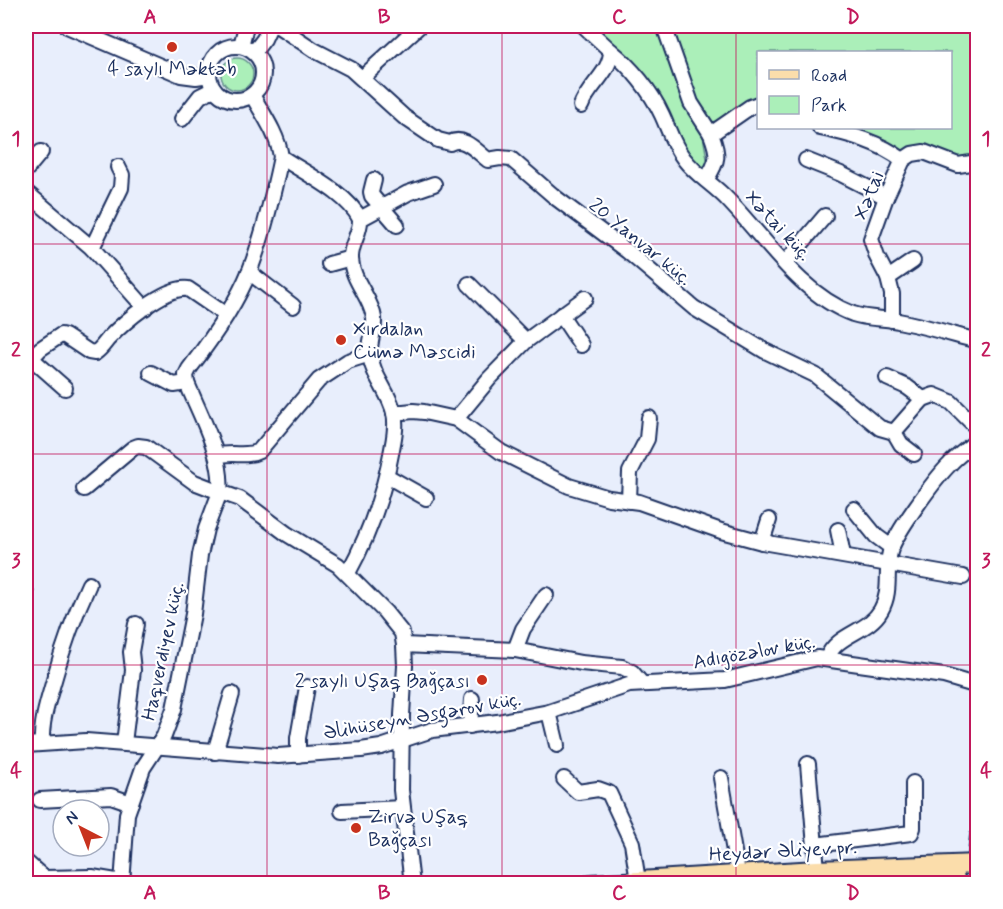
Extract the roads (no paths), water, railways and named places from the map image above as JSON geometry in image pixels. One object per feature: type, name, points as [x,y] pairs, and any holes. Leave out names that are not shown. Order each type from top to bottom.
[{"type":"main road","name":"Heydər Əliyev pr.","points":[[591,884],[738,874],[815,877],[976,870]]},
{"type":"street","points":[[67,26],[181,75],[212,82]]},
{"type":"street","points":[[246,26],[248,49],[262,63],[264,70],[261,84],[252,95],[232,100],[225,98],[212,82],[210,68],[215,55],[227,47],[248,49],[264,39],[270,26]]},
{"type":"street","name":"20 Yanvar küç.","points":[[278,26],[314,50],[351,69],[404,117],[438,140],[450,143],[456,140],[464,142],[488,160],[511,159],[563,204],[627,251],[694,308],[765,351],[815,375],[880,428],[894,432],[901,444],[914,454]]},
{"type":"street","points":[[362,78],[419,26]]},
{"type":"street","name":"Xətai küç.","points":[[584,26],[629,67],[662,114],[673,144],[686,162],[736,207],[765,243],[816,292],[856,315],[892,320],[978,341]]},
{"type":"street","points":[[664,26],[691,104],[711,134],[718,154],[717,162],[706,180]]},
{"type":"street","points":[[581,106],[590,88],[608,66],[611,51]]},
{"type":"street","points":[[182,119],[212,82]]},
{"type":"street","points":[[220,492],[221,470],[217,456],[187,383],[186,375],[226,315],[249,272],[267,220],[281,157],[275,136],[252,95]]},
{"type":"street","points":[[711,134],[757,105]]},
{"type":"street","points":[[824,129],[865,140],[885,148],[903,160]]},
{"type":"street","points":[[26,170],[41,152]]},
{"type":"street","name":"Xətai","points":[[892,320],[892,294],[888,278],[871,239],[886,197],[903,160],[912,154],[924,152],[958,165],[978,162]]},
{"type":"street","points":[[281,157],[345,200],[355,209],[360,219],[360,230],[355,237],[351,258],[356,278],[373,315],[370,354],[373,367],[394,413],[394,435],[387,476],[364,542],[348,573]]},
{"type":"street","points":[[806,160],[841,174],[886,197]]},
{"type":"street","points":[[92,248],[122,188],[122,175],[118,167]]},
{"type":"street","points":[[375,180],[371,192],[375,200],[398,225]]},
{"type":"street","points":[[360,219],[366,218],[408,193],[434,184]]},
{"type":"street","points":[[26,192],[92,248],[145,308]]},
{"type":"street","points":[[784,263],[825,216]]},
{"type":"street","points":[[330,264],[351,258]]},
{"type":"street","points":[[888,278],[913,261]]},
{"type":"street","points":[[249,272],[293,306]]},
{"type":"street","points":[[469,284],[526,341]]},
{"type":"street","points":[[65,388],[28,361],[56,337],[65,336],[89,352],[95,353],[145,308],[180,288],[188,289],[226,315]]},
{"type":"street","points":[[456,419],[489,379],[526,341],[585,298]]},
{"type":"street","points":[[561,315],[581,345]]},
{"type":"street","points":[[217,456],[232,453],[250,454],[259,451],[319,380],[348,361],[370,354]]},
{"type":"street","points":[[151,373],[174,385],[187,383]]},
{"type":"street","points":[[887,378],[923,399]]},
{"type":"street","points":[[894,432],[923,399],[934,395],[951,402],[978,429]]},
{"type":"street","points":[[394,413],[424,412],[456,419],[501,452],[569,486],[600,496],[651,506],[721,531],[762,542],[963,577]]},
{"type":"street","points":[[630,501],[630,472],[647,440],[649,418]]},
{"type":"street","points":[[827,658],[836,643],[869,624],[881,610],[888,588],[891,548],[935,481],[949,464],[978,439]]},
{"type":"street","points":[[84,489],[133,448],[146,447],[194,482],[240,499],[286,534],[323,555],[348,573],[397,625],[402,633],[404,645],[401,741],[402,808],[411,884]]},
{"type":"street","points":[[387,476],[426,498]]},
{"type":"street","name":"Haqverdiyev küç.","points":[[122,883],[126,825],[131,803],[143,768],[164,736],[174,709],[193,614],[201,548],[220,492]]},
{"type":"street","points":[[854,509],[876,536],[891,548]]},
{"type":"street","points":[[762,542],[769,520]]},
{"type":"street","points":[[838,530],[843,555]]},
{"type":"street","points":[[42,743],[43,720],[64,644],[89,584]]},
{"type":"street","points":[[515,650],[523,629],[546,595]]},
{"type":"street","points":[[124,743],[133,670],[131,652],[136,624]]},
{"type":"street","points":[[404,645],[515,650],[581,663],[622,667],[632,672],[642,684]]},
{"type":"street","name":"Adıgözəlov küç.","points":[[642,684],[725,680],[806,660],[827,658],[944,676],[978,686]]},
{"type":"street","name":"Əlihüseyn Əsgərov küç.","points":[[26,745],[86,741],[278,756],[361,750],[401,741],[432,730],[470,726],[549,712],[612,690],[642,684]]},
{"type":"street","points":[[298,754],[297,738],[307,687]]},
{"type":"street","points":[[215,752],[232,694]]},
{"type":"street","points":[[470,726],[472,699]]},
{"type":"street","points":[[549,712],[557,745]]},
{"type":"street","points":[[808,764],[815,845],[815,877]]},
{"type":"street","points":[[721,778],[738,874]]},
{"type":"street","points":[[564,779],[578,792],[598,789],[609,793],[632,843],[638,881]]},
{"type":"street","points":[[815,845],[911,833],[913,783]]},
{"type":"street","points":[[40,800],[111,796],[131,803]]},
{"type":"street","points":[[342,811],[402,808]]},
{"type":"street","points":[[976,870],[978,836]]},
{"type":"street","points":[[26,862],[44,878],[92,877],[122,883]]},
{"type":"place","name":"4 saylı Məktəb","points":[[172,47]]},
{"type":"place","name":"Xırdalan Cümə Məscidi","points":[[341,340]]},
{"type":"place","name":"2 saylı Uşaq Bağçası","points":[[482,680]]},
{"type":"place","name":"Zirvə Uşaq Bağçası","points":[[356,828]]}]
